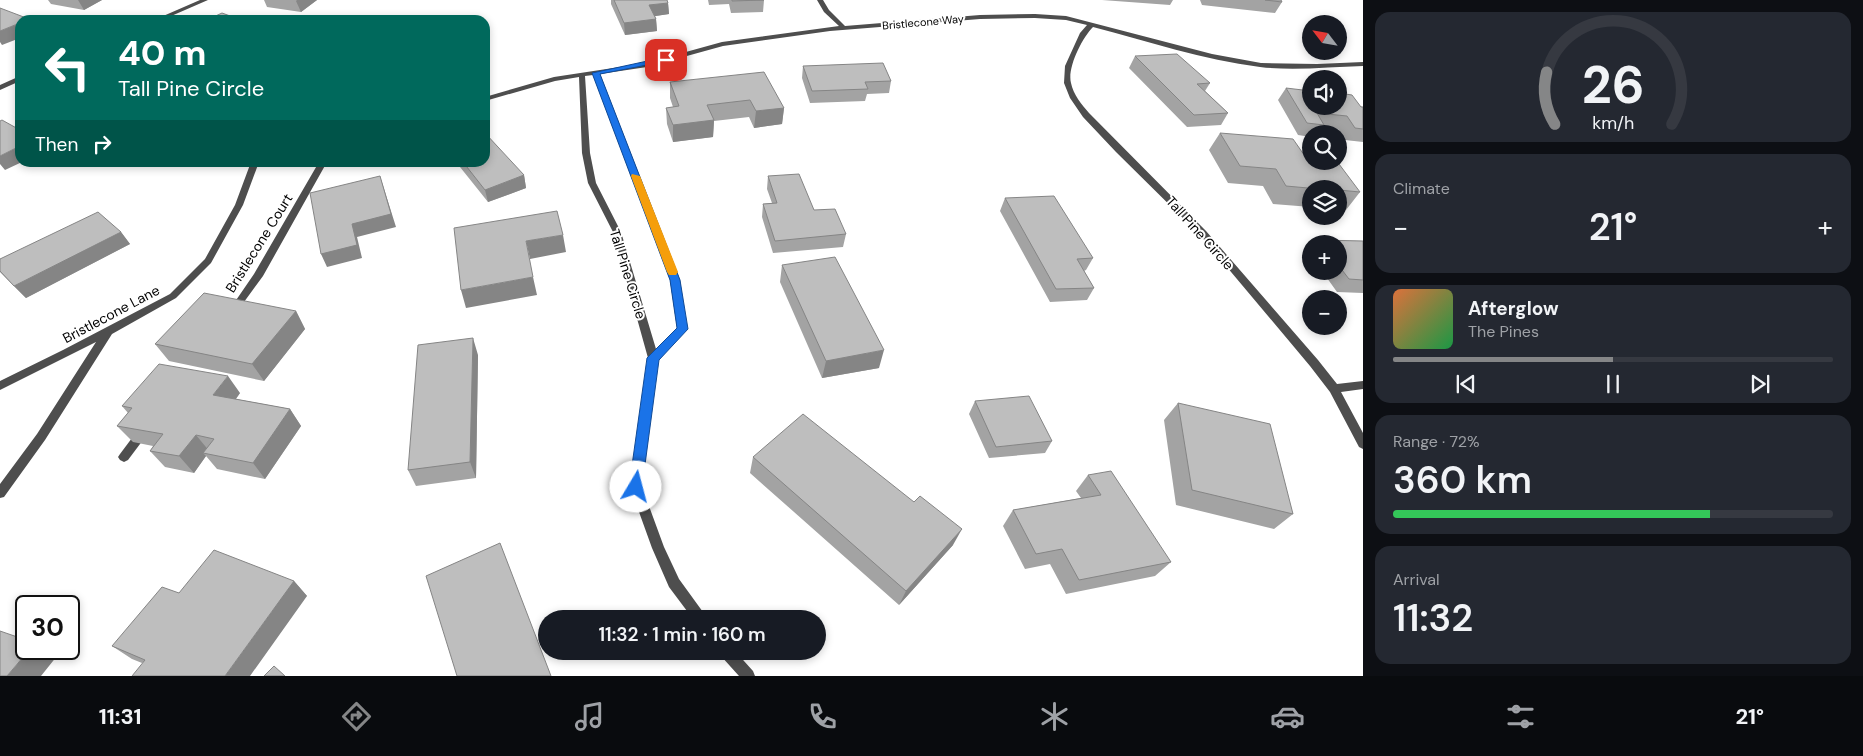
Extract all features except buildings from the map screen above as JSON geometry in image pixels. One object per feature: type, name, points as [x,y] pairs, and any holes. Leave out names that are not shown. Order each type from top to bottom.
[{"type":"street","points":[[169,15],[205,0]]},
{"type":"street","points":[[820,0],[826,11],[845,28]]},
{"type":"street","name":"Bristlecone Way","points":[[490,98],[554,79],[647,65],[722,44],[845,28],[980,17],[1026,16],[1066,18],[1212,56],[1260,65],[1318,66],[1363,64]]},
{"type":"street","name":"Tall Pine Circle","points":[[1092,24],[1083,33],[1068,66],[1067,83],[1074,98],[1086,116],[1203,233],[1314,363],[1334,389],[1363,444]]},
{"type":"street","points":[[596,73],[675,280],[682,329],[653,358]]},
{"type":"street","name":"Tall Pine Circle","points":[[582,75],[586,153],[592,183],[617,232],[653,358],[636,487],[658,548],[674,583],[694,610]]},
{"type":"street","points":[[0,88],[15,80]]},
{"type":"street","name":"Bristlecone Lane","points":[[0,386],[173,296],[208,261],[239,205],[253,167]]},
{"type":"street","name":"Bristlecone Court","points":[[229,316],[258,276],[320,167]]},
{"type":"street","points":[[0,493],[41,437],[108,331]]},
{"type":"street","points":[[1334,389],[1363,386]]},
{"type":"street","points":[[124,457],[147,425]]},
{"type":"street","points":[[734,660],[748,676]]},
{"type":"slow traffic","points":[[636,176],[672,272]]},
{"type":"route","points":[[636,487],[653,358],[682,329],[675,280],[596,73],[666,60]]}]
